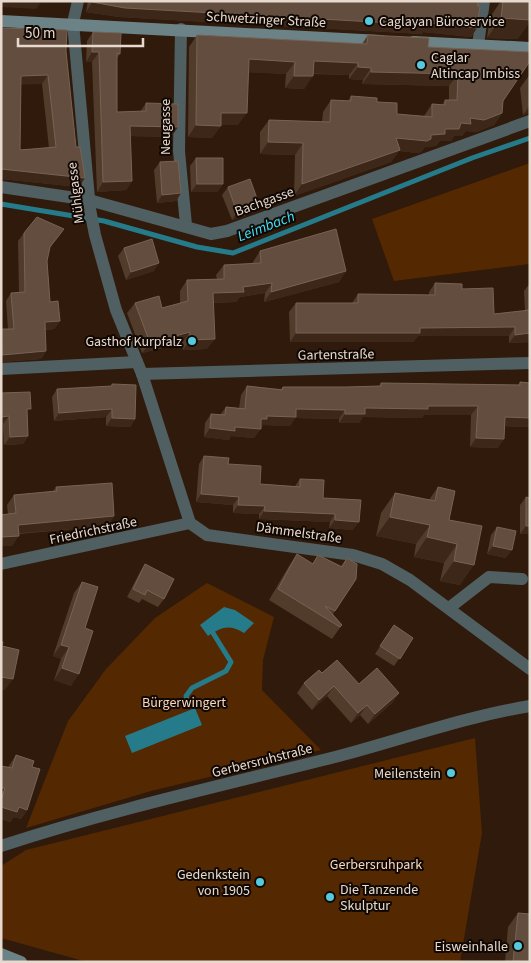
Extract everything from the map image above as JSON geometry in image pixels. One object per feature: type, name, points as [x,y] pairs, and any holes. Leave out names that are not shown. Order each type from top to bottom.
[{"type":"street","name":"Mühlgasse","points":[[78,1],[72,23],[90,205],[95,235],[116,310],[140,368]]},
{"type":"street","points":[[478,45],[484,1]]},
{"type":"street","name":"Schwetzinger Straße","points":[[1,21],[72,23],[530,48]]},
{"type":"street","name":"Neugasse","points":[[181,29],[179,151],[186,225]]},
{"type":"street","name":"Bachgasse","points":[[1,187],[186,225],[211,234],[227,231],[530,121]]},
{"type":"street","name":"Gartenstraße","points":[[1,369],[530,363]]},
{"type":"street","points":[[140,368],[190,523]]},
{"type":"street","name":"Friedrichstraße","points":[[1,564],[190,523]]},
{"type":"street","name":"Dämmelstraße","points":[[190,523],[207,535],[353,555],[382,564],[410,580],[530,668]]},
{"type":"street","points":[[449,608],[489,577],[522,579]]},
{"type":"street","name":"Gerbersruhstraße","points":[[1,846],[51,830],[347,754],[461,720],[530,706]]},
{"type":"street","points":[[1,954],[21,962]]},
{"type":"green space","points":[[530,163],[530,264],[394,281],[372,219]]},
{"type":"green space","name":"Bürgerwingert","points":[[207,583],[274,617],[263,660],[262,690],[321,750],[151,791],[26,828],[68,721],[106,669],[155,618]]},
{"type":"green space","name":"Gerbersruhpark","points":[[475,738],[482,833],[460,962],[87,962],[1,938],[1,866],[26,850]]},
{"type":"water","points":[[224,607],[235,610],[254,623],[244,633],[234,628],[226,628],[217,630],[208,636],[200,625]]},
{"type":"water","points":[[195,708],[202,725],[132,753],[125,736]]},
{"type":"building","points":[[92,1],[478,1],[477,6],[480,6],[477,28],[429,23],[428,25],[125,8]]},
{"type":"building","points":[[503,1],[530,1],[530,20],[501,18]]},
{"type":"building","points":[[1,28],[67,30],[66,51],[76,147],[80,147],[85,178],[1,169]],"holes":[[[48,75],[56,147],[20,150],[21,76]]]},
{"type":"building","points":[[93,32],[121,33],[120,54],[117,53],[117,112],[146,111],[146,103],[178,104],[178,127],[130,126],[132,181],[103,182],[99,52],[92,52]]},
{"type":"building","points":[[197,35],[367,44],[368,35],[429,38],[428,47],[530,52],[530,61],[503,101],[502,113],[484,120],[470,118],[471,124],[461,123],[459,129],[445,129],[445,134],[431,135],[431,139],[427,141],[396,138],[400,150],[302,184],[303,143],[268,142],[269,120],[330,122],[331,100],[351,101],[351,96],[377,98],[377,102],[397,103],[397,114],[432,117],[432,104],[445,105],[445,100],[457,100],[458,74],[371,72],[371,68],[358,67],[358,63],[314,61],[313,76],[294,76],[295,62],[249,59],[247,113],[221,113],[221,126],[196,125]]},
{"type":"building","points":[[196,158],[223,158],[223,184],[197,184]]},
{"type":"building","points":[[178,161],[181,193],[162,195],[160,162]]},
{"type":"building","points":[[250,179],[259,204],[237,212],[228,187]]},
{"type":"building","points":[[37,217],[64,229],[50,247],[47,261],[50,302],[58,301],[60,321],[45,322],[46,351],[2,355],[1,329],[14,329],[11,293],[25,292],[24,233]]},
{"type":"building","points":[[336,229],[346,271],[271,292],[272,283],[243,287],[244,292],[213,293],[215,339],[190,340],[190,332],[150,343],[135,303],[159,296],[162,308],[188,301],[187,280],[224,279],[224,265],[261,263],[260,251]]},
{"type":"building","points":[[152,239],[159,263],[131,272],[124,248]]},
{"type":"building","points":[[435,283],[462,284],[462,289],[493,288],[494,314],[530,310],[530,333],[515,335],[515,327],[420,328],[420,333],[296,333],[296,303],[358,303],[358,294],[435,295]]},
{"type":"building","points":[[520,382],[530,383],[530,418],[505,417],[504,439],[476,438],[478,406],[428,406],[428,409],[365,408],[365,414],[345,414],[345,410],[296,409],[296,417],[267,416],[267,419],[261,419],[261,429],[235,427],[235,431],[210,428],[211,414],[225,415],[226,407],[245,409],[247,386],[282,390],[283,387],[381,386],[381,383],[520,385]]},
{"type":"building","points":[[112,384],[136,385],[135,419],[112,418],[112,409],[59,413],[57,389],[112,386]]},
{"type":"building","points":[[30,392],[31,409],[27,409],[28,436],[10,437],[9,416],[1,417],[1,393]]},
{"type":"building","points":[[204,456],[229,458],[228,464],[261,466],[260,484],[300,487],[300,479],[324,480],[323,498],[361,500],[359,522],[335,520],[335,514],[264,511],[265,506],[238,505],[239,497],[201,494]]},
{"type":"building","points":[[112,483],[114,516],[18,525],[19,536],[1,537],[1,515],[16,513],[14,495],[57,491],[56,487]]},
{"type":"building","points":[[438,487],[455,491],[449,520],[482,526],[474,565],[454,561],[457,544],[427,537],[430,525],[390,517],[395,493],[435,501]]},
{"type":"building","points":[[526,497],[530,498],[530,526],[526,526]]},
{"type":"building","points":[[497,527],[516,531],[512,550],[493,546]]},
{"type":"building","points":[[297,554],[313,564],[318,555],[342,567],[347,558],[357,564],[356,579],[335,611],[325,606],[342,625],[340,627],[278,589]]},
{"type":"building","points":[[145,564],[174,579],[164,599],[147,590],[145,595],[133,589]]},
{"type":"building","points":[[82,582],[98,587],[85,628],[93,631],[79,674],[62,668],[69,647],[61,645]]},
{"type":"building","points":[[394,625],[413,638],[400,659],[380,646]]},
{"type":"building","points":[[1,641],[3,642],[2,646],[19,650],[13,679],[1,677]]},
{"type":"building","points":[[337,660],[359,684],[377,668],[399,693],[375,714],[367,705],[358,713],[334,686],[319,700],[304,683],[319,670],[322,673]]},
{"type":"building","points":[[16,755],[34,761],[32,767],[40,769],[27,810],[19,807],[17,812],[1,807],[5,788],[1,788],[1,766],[12,768]]},
{"type":"building","name":"Eisweinhalle","points":[[518,913],[530,914],[530,962],[513,962]]},
{"type":"waterway","name":"Leimbach","points":[[1,204],[104,221],[197,247],[233,253],[472,158],[530,138]]},
{"type":"waterway","points":[[188,703],[186,696],[192,688],[226,671],[231,662],[213,633]]},
{"type":"place","name":"Caglayan Büroservice","points":[[369,21]]},
{"type":"place","name":"Caglar Altincap Imbiss","points":[[421,65]]},
{"type":"place","name":"Gasthof Kurpfalz","points":[[192,341]]},
{"type":"place","name":"Meilenstein","points":[[451,773]]},
{"type":"place","name":"Gedenkstein von 1905","points":[[260,882]]},
{"type":"place","name":"Die Tanzende Skulptur","points":[[330,897]]},
{"type":"place","name":"Eisweinhalle","points":[[518,946]]}]
